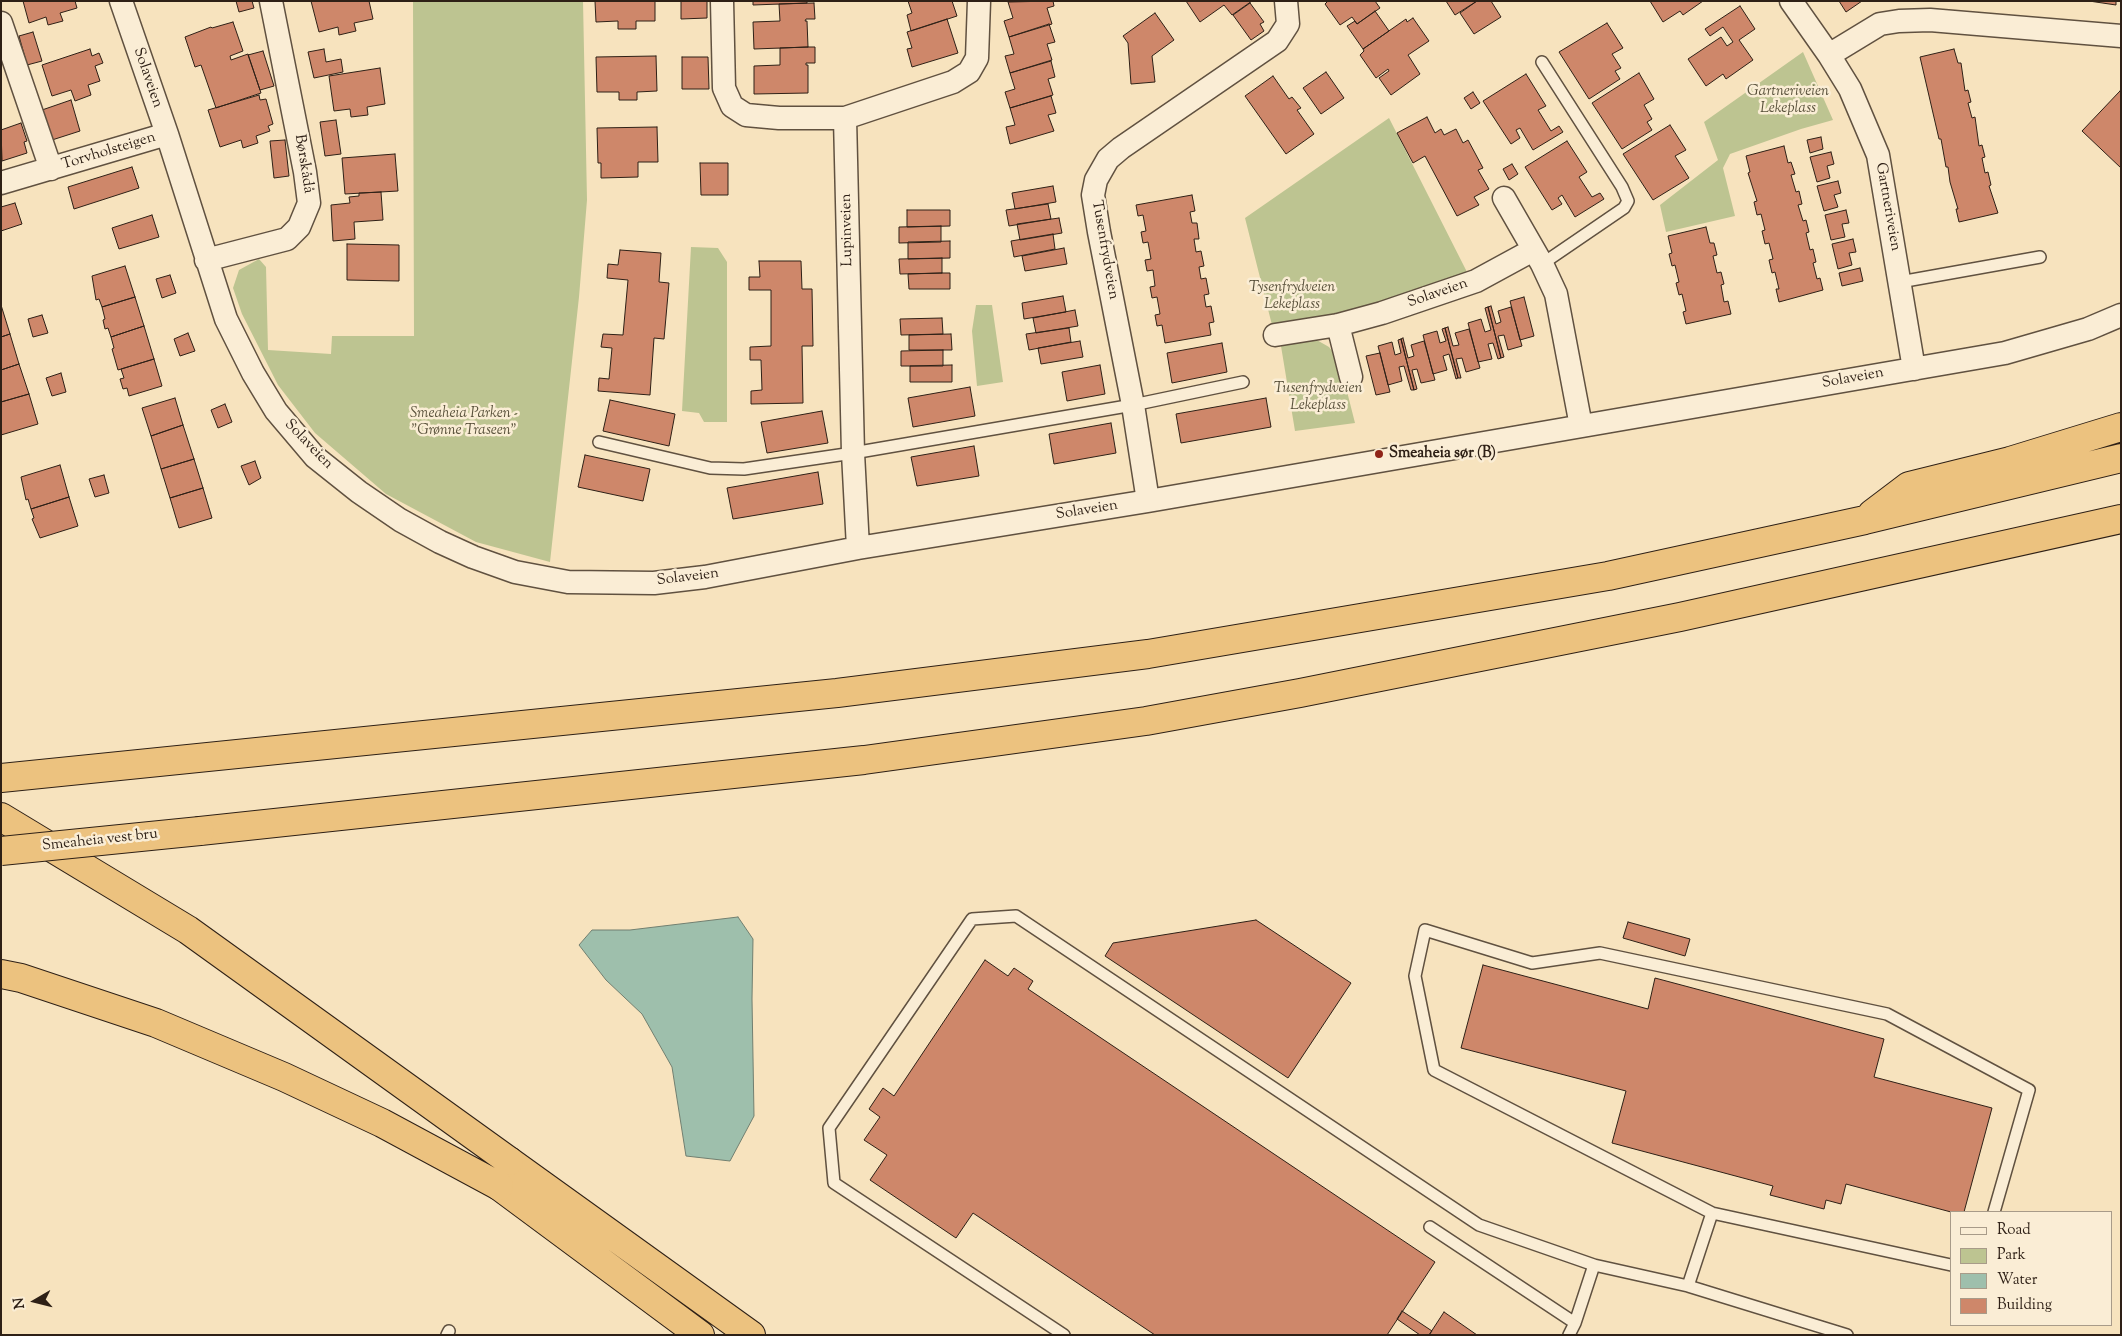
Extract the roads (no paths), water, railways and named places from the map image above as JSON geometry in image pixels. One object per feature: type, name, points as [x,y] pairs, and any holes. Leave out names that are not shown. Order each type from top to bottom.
[{"type":"highway","points":[[1865,520],[1909,486],[2010,461],[2121,427]]},
{"type":"highway","points":[[1,778],[837,693],[1148,654],[1608,576],[1865,520],[2121,458]]},
{"type":"highway","name":"Smeaheia vest bru","points":[[1,851],[864,760],[1146,721],[1300,693],[1680,617],[2121,519]]},
{"type":"highway","points":[[2092,526],[2121,536]]},
{"type":"highway","points":[[1,817],[188,930],[751,1335]]},
{"type":"highway","points":[[1,974],[20,978],[156,1023],[284,1077],[382,1123],[498,1186],[700,1335]]},
{"type":"street","name":"Solaveien","points":[[121,1],[167,134],[226,319],[253,373],[276,410],[315,457],[359,492],[400,520],[440,542],[473,557],[515,572],[568,582],[654,583],[705,577],[858,548],[1148,501],[2005,354],[2088,329],[2121,315]]},
{"type":"street","name":"Børskådå","points":[[206,260],[287,239],[299,227],[309,203],[303,162],[271,1]]},
{"type":"street","points":[[722,1],[724,88],[732,106],[746,115],[779,118],[845,118],[952,82],[968,72],[977,58],[979,1]]},
{"type":"street","name":"Tusenfrydveien","points":[[1148,501],[1133,405],[1099,232],[1094,195],[1096,180],[1108,159],[1121,148],[1277,41],[1288,24],[1286,1]]},
{"type":"street","name":"Gartneriveien","points":[[1791,1],[1850,89],[1878,155],[1914,369]]},
{"type":"street","points":[[1829,55],[1880,24],[1899,21],[1930,20],[2121,36]]},
{"type":"street","name":"Torvholsteigen","points":[[1,23],[51,169]]},
{"type":"street","name":"Lupinveien","points":[[845,118],[853,453],[858,548]]},
{"type":"street","name":"Torvholsteigen","points":[[1,183],[167,134]]},
{"type":"street","points":[[1504,198],[1537,257],[1558,302],[1581,426]]},
{"type":"street","name":"Solaveien","points":[[1275,335],[1338,325],[1382,313],[1476,282],[1537,257]]},
{"type":"street","points":[[1338,325],[1351,377]]},
{"type":"lane","points":[[1537,257],[1624,208],[1628,201],[1622,187],[1542,62]]},
{"type":"lane","points":[[1900,282],[2040,257]]},
{"type":"lane","points":[[598,442],[710,468],[744,469],[853,453],[1133,405],[1243,382]]},
{"type":"lane","points":[[1064,1335],[834,1183],[829,1128],[972,919],[1016,916],[1479,1225],[1594,1265],[1688,1286],[1847,1335]]},
{"type":"lane","points":[[1950,1265],[1712,1213],[1434,1070],[1415,976],[1425,930],[1532,962],[1600,953],[1887,1014],[2029,1090],[1994,1211]]},
{"type":"lane","points":[[1688,1286],[1712,1213]]},
{"type":"lane","points":[[1430,1227],[1575,1323]]},
{"type":"lane","points":[[1569,1335],[1575,1323],[1594,1265]]},
{"type":"water","points":[[738,917],[753,939],[754,1116],[730,1161],[686,1156],[672,1067],[642,1014],[606,980],[579,945],[592,930],[630,930]]},
{"type":"place","name":"Smeaheia sør (B)","points":[[1379,454]]},
{"type":"park label","name":"Gartneriveien Lekeplass","points":[[1788,100]]},
{"type":"park label","name":"Tysenfrydveien Lekeplass","points":[[1292,296]]},
{"type":"park label","name":"Tusenfrydveien Lekeplass","points":[[1318,398]]},
{"type":"park label","name":"Smeaheia Parken - \"Grønne Traseen\"","points":[[464,422]]}]
